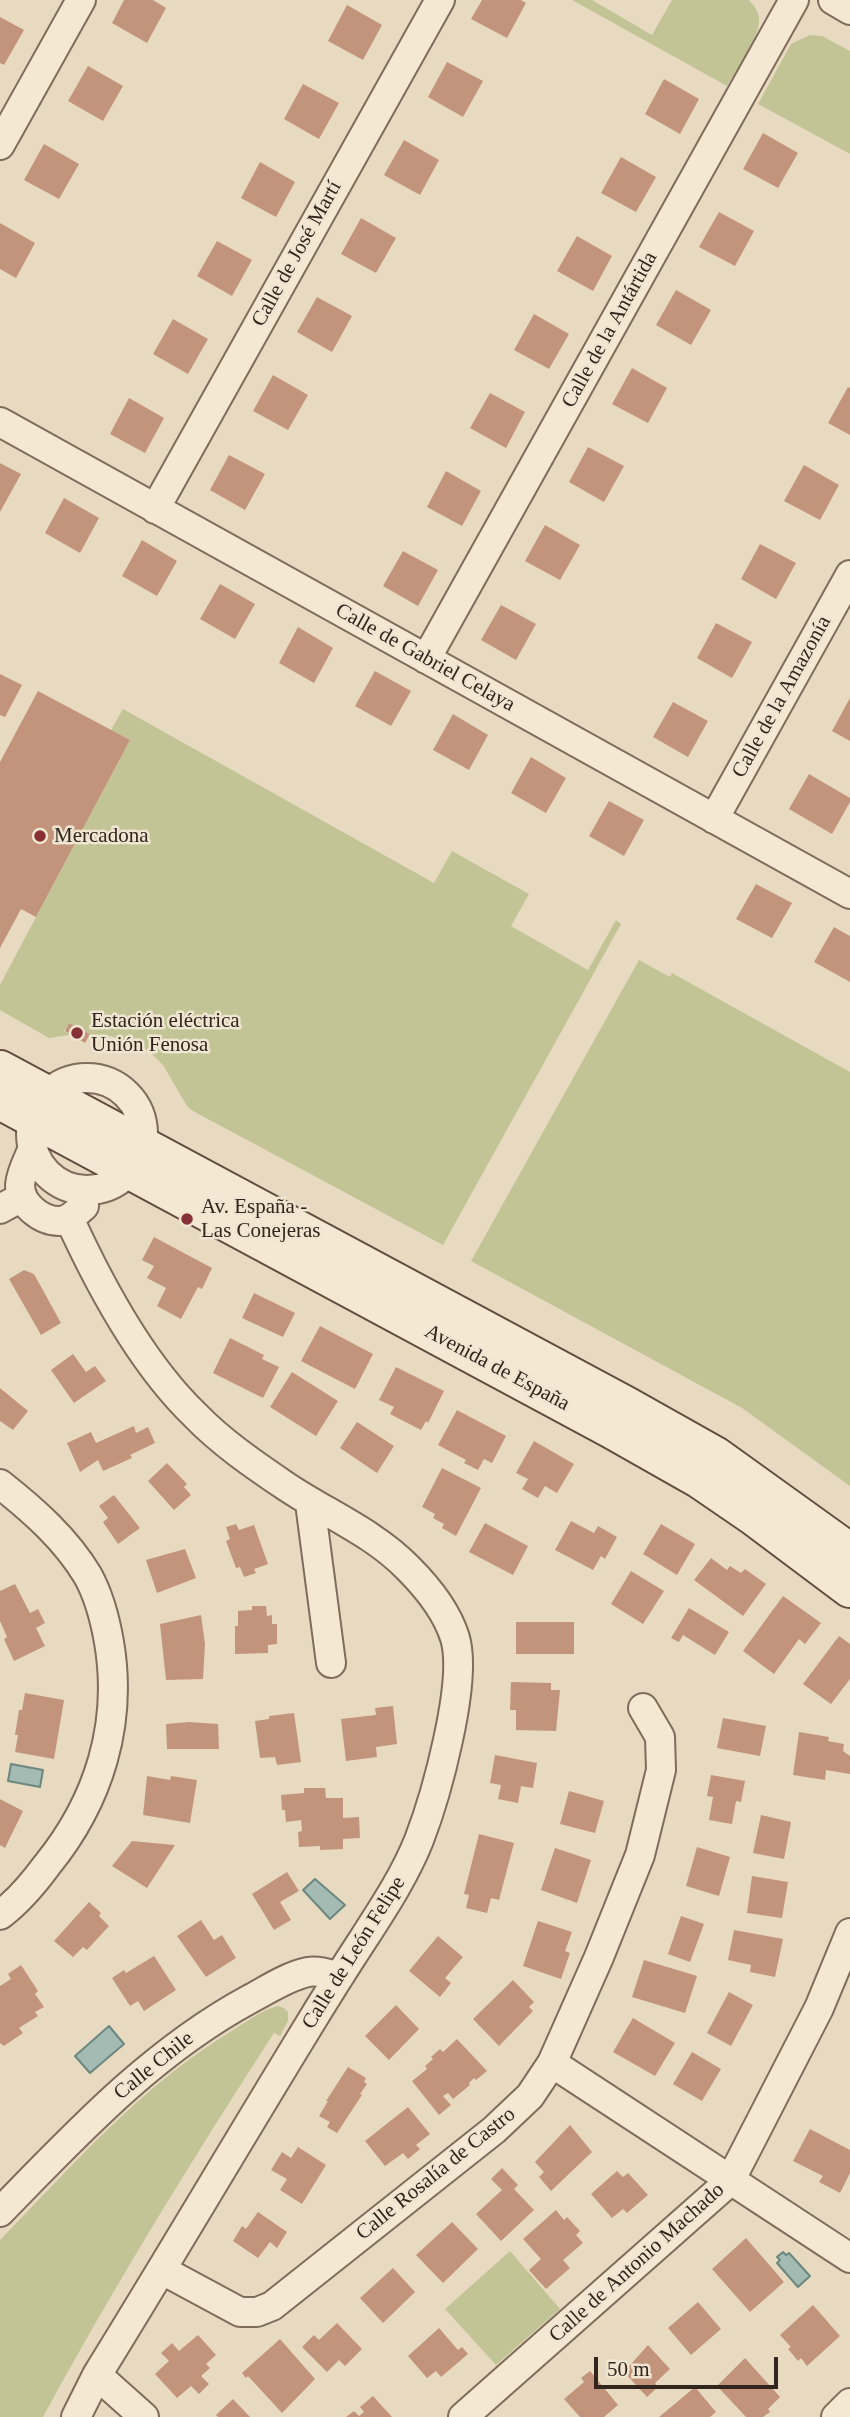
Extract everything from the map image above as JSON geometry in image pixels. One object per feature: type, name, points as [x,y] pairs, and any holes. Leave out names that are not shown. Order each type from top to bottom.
[{"type":"street","points":[[0,145],[81,0]]},
{"type":"street","name":"Calle de José Martí","points":[[155,509],[440,0]]},
{"type":"street","name":"Calle de la Antártida","points":[[426,659],[794,0]]},
{"type":"street","points":[[833,0],[850,10]]},
{"type":"street","name":"Calle de Gabriel Celaya","points":[[0,422],[850,894]]},
{"type":"street","name":"Calle de la Amazonía","points":[[714,819],[850,575]]},
{"type":"street","name":"Avenida de España","points":[[0,1070],[37,1120]]},
{"type":"street","points":[[79,1078],[103,1080],[120,1088],[134,1103],[142,1122],[125,1168],[69,1218],[50,1220],[27,1206],[11,1203],[22,1175],[37,1120],[59,1085],[79,1078]]},
{"type":"street","name":"Avenida de España","points":[[0,1100],[701,1479],[850,1588]]},
{"type":"street","name":"Avenida de España","points":[[125,1168],[614,1399],[715,1456],[850,1553]]},
{"type":"street","name":"Calle de León Felipe","points":[[69,1218],[110,1299],[154,1366],[194,1415],[246,1458],[310,1503],[379,1544],[409,1569],[436,1601],[455,1638],[457,1655],[457,1678],[449,1732],[438,1782],[419,1840],[397,1886],[97,2375],[76,2417]]},
{"type":"street","points":[[0,1484],[49,1527],[72,1552],[89,1578],[104,1614],[114,1669],[114,1704],[103,1766],[76,1826],[19,1902],[0,1915]]},
{"type":"street","points":[[310,1503],[331,1663]]},
{"type":"street","name":"Calle Rosalía de Castro","points":[[162,2270],[240,2312],[257,2312],[272,2306],[494,2130],[530,2096],[552,2063],[600,1957],[640,1854],[661,1770],[660,1738],[643,1708]]},
{"type":"street","name":"Calle de Antonio Machado","points":[[463,2417],[730,2181],[819,2008],[850,1934]]},
{"type":"street","name":"Calle Chile","points":[[0,2212],[119,2092],[151,2064],[202,2028],[261,1993],[309,1972],[339,1977]]},
{"type":"street","points":[[552,2063],[850,2258]]},
{"type":"street","points":[[97,2375],[144,2417]]},
{"type":"street","points":[[836,2417],[850,2403]]},
{"type":"green space","points":[[572,0],[592,0],[652,35],[672,0],[749,0],[756,9],[759,20],[752,44],[727,86]]},
{"type":"green space","points":[[810,35],[822,36],[850,51],[850,154],[758,104],[791,44]]},
{"type":"green space","points":[[123,709],[434,883],[452,851],[529,894],[511,926],[588,970],[616,920],[621,924],[443,1245],[193,1111],[187,1106],[163,1065],[137,1044],[106,1035],[92,1035],[69,1023],[64,1031],[70,1035],[49,1038],[0,1010],[0,985],[130,740],[111,730]]},
{"type":"green space","points":[[639,960],[670,977],[672,973],[850,1072],[850,1486],[742,1408],[471,1261]]},
{"type":"green space","points":[[277,2006],[288,2012],[288,2021],[280,2036],[274,2033],[184,2175],[43,2417],[0,2417],[0,2240],[137,2102],[198,2053],[259,2014]]},
{"type":"green space","points":[[510,2251],[560,2309],[496,2365],[445,2309]]},
{"type":"shaded area","points":[[11,1764],[43,1770],[40,1787],[8,1781]]},
{"type":"shaded area","points":[[315,1879],[345,1905],[330,1919],[303,1890]]},
{"type":"shaded area","points":[[109,2026],[124,2044],[90,2073],[75,2056]]},
{"type":"shaded area","points":[[783,2252],[786,2255],[789,2253],[810,2276],[798,2287],[777,2263],[780,2260],[777,2257]]},
{"type":"building","points":[[124,0],[153,0],[166,8],[147,43],[112,23]]},
{"type":"building","points":[[482,0],[521,0],[526,3],[507,38],[471,19]]},
{"type":"building","points":[[347,5],[382,25],[363,60],[328,41]]},
{"type":"building","points":[[0,17],[24,30],[4,65],[0,63]]},
{"type":"building","points":[[447,62],[483,81],[463,117],[428,97]]},
{"type":"building","points":[[88,66],[123,86],[103,121],[68,101]]},
{"type":"building","points":[[664,79],[699,99],[680,134],[645,114]]},
{"type":"building","points":[[303,84],[339,103],[319,139],[284,119]]},
{"type":"building","points":[[763,133],[798,153],[778,188],[743,169]]},
{"type":"building","points":[[404,140],[439,160],[420,195],[384,175]]},
{"type":"building","points":[[44,144],[79,164],[59,199],[24,180]]},
{"type":"building","points":[[621,157],[656,177],[636,212],[601,193]]},
{"type":"building","points":[[260,162],[295,182],[276,217],[241,198]]},
{"type":"building","points":[[719,212],[754,231],[735,266],[699,247]]},
{"type":"building","points":[[361,218],[396,238],[376,273],[341,254]]},
{"type":"building","points":[[0,223],[35,243],[16,278],[0,269]]},
{"type":"building","points":[[577,236],[612,256],[593,291],[557,271]]},
{"type":"building","points":[[217,241],[252,260],[232,296],[197,276]]},
{"type":"building","points":[[676,290],[711,310],[691,345],[656,325]]},
{"type":"building","points":[[317,297],[352,316],[332,352],[297,332]]},
{"type":"building","points":[[534,314],[569,334],[549,369],[514,350]]},
{"type":"building","points":[[173,319],[208,339],[188,374],[153,354]]},
{"type":"building","points":[[632,368],[667,388],[648,423],[612,404]]},
{"type":"building","points":[[273,375],[308,395],[288,430],[253,411]]},
{"type":"building","points":[[848,387],[850,388],[850,435],[828,423]]},
{"type":"building","points":[[490,393],[525,412],[506,448],[470,428]]},
{"type":"building","points":[[129,398],[164,418],[145,453],[110,434]]},
{"type":"building","points":[[588,447],[624,466],[604,502],[569,482]]},
{"type":"building","points":[[229,455],[265,474],[245,510],[210,490]]},
{"type":"building","points":[[0,463],[21,474],[0,512]]},
{"type":"building","points":[[804,465],[839,485],[820,520],[784,501]]},
{"type":"building","points":[[446,471],[481,491],[462,526],[427,507]]},
{"type":"building","points":[[64,498],[99,518],[80,553],[45,533]]},
{"type":"building","points":[[545,525],[580,545],[560,580],[525,561]]},
{"type":"building","points":[[142,540],[177,561],[157,596],[122,576]]},
{"type":"building","points":[[760,544],[796,563],[776,599],[741,579]]},
{"type":"building","points":[[403,551],[438,570],[418,606],[383,586]]},
{"type":"building","points":[[220,584],[255,604],[235,639],[200,619]]},
{"type":"building","points":[[501,605],[536,624],[516,660],[481,640]]},
{"type":"building","points":[[716,623],[752,642],[732,678],[697,658]]},
{"type":"building","points":[[298,627],[333,648],[314,683],[279,663]]},
{"type":"building","points":[[375,671],[411,691],[391,726],[355,706]]},
{"type":"building","points":[[0,674],[22,685],[5,717],[0,715]]},
{"type":"building","name":"Mercadona","points":[[38,691],[130,740],[36,917],[21,909],[0,948],[0,762]]},
{"type":"building","points":[[850,698],[850,741],[832,731]]},
{"type":"building","points":[[673,702],[708,721],[688,757],[653,737]]},
{"type":"building","points":[[453,714],[488,735],[469,770],[433,750]]},
{"type":"building","points":[[531,757],[566,778],[546,813],[511,793]]},
{"type":"building","points":[[809,774],[850,798],[832,834],[789,809]]},
{"type":"building","points":[[609,801],[644,820],[624,856],[589,836]]},
{"type":"building","points":[[756,884],[792,903],[772,938],[736,919]]},
{"type":"building","points":[[834,927],[850,936],[850,982],[814,962]]},
{"type":"building","name":"Estación eléctrica Unión Fenosa","points":[[69,1023],[90,1034],[85,1043],[65,1031]]},
{"type":"building","points":[[154,1237],[212,1268],[202,1289],[198,1287],[181,1319],[157,1306],[166,1288],[147,1278],[154,1266],[142,1260]]},
{"type":"building","points":[[24,1270],[34,1274],[61,1323],[41,1335],[9,1279]]},
{"type":"building","points":[[254,1293],[295,1313],[283,1337],[242,1318]]},
{"type":"building","points":[[320,1326],[373,1354],[355,1389],[301,1361]]},
{"type":"building","points":[[230,1338],[264,1355],[262,1359],[279,1367],[263,1398],[213,1373]]},
{"type":"building","points":[[73,1354],[86,1372],[95,1366],[106,1381],[74,1403],[51,1370]]},
{"type":"building","points":[[396,1367],[444,1391],[428,1423],[426,1421],[421,1430],[390,1414],[394,1407],[379,1400]]},
{"type":"building","points":[[292,1372],[338,1401],[316,1436],[270,1407]]},
{"type":"building","points":[[0,1388],[28,1411],[13,1430],[0,1421]]},
{"type":"building","points":[[457,1410],[506,1436],[492,1463],[484,1459],[478,1470],[464,1463],[466,1460],[438,1445]]},
{"type":"building","points":[[357,1422],[394,1446],[377,1473],[340,1448]]},
{"type":"building","points":[[134,1426],[136,1433],[148,1427],[155,1443],[130,1455],[132,1458],[103,1471],[98,1460],[80,1472],[67,1443],[91,1432],[96,1443]]},
{"type":"building","points":[[534,1441],[574,1464],[557,1493],[545,1486],[538,1498],[522,1489],[528,1479],[516,1473]]},
{"type":"building","points":[[167,1463],[187,1484],[184,1487],[191,1495],[174,1510],[148,1481]]},
{"type":"building","points":[[442,1468],[481,1488],[456,1536],[442,1528],[444,1524],[433,1518],[435,1514],[422,1507]]},
{"type":"building","points":[[114,1495],[140,1528],[118,1544],[103,1522],[108,1518],[99,1506]]},
{"type":"building","points":[[571,1521],[594,1533],[598,1526],[617,1537],[605,1559],[601,1556],[593,1570],[555,1550]]},
{"type":"building","points":[[485,1523],[528,1546],[513,1575],[469,1552]]},
{"type":"building","points":[[236,1524],[239,1530],[254,1525],[268,1564],[254,1569],[256,1573],[244,1577],[240,1567],[236,1568],[226,1541],[230,1539],[226,1527]]},
{"type":"building","points":[[661,1524],[695,1544],[677,1575],[643,1554]]},
{"type":"building","points":[[185,1549],[196,1578],[157,1593],[146,1560]]},
{"type":"building","points":[[711,1558],[727,1570],[730,1566],[741,1573],[745,1569],[766,1584],[743,1616],[694,1580]]},
{"type":"building","points":[[631,1571],[664,1591],[643,1624],[611,1604]]},
{"type":"building","points":[[15,1584],[30,1613],[38,1609],[45,1623],[36,1628],[45,1646],[14,1661],[4,1639],[7,1637],[0,1621],[0,1591]]},
{"type":"building","points":[[783,1596],[821,1623],[805,1644],[799,1639],[774,1674],[743,1651]]},
{"type":"building","points":[[252,1606],[266,1606],[267,1616],[272,1615],[272,1624],[277,1624],[277,1644],[268,1645],[268,1653],[235,1654],[238,1611],[252,1610]]},
{"type":"building","points":[[689,1608],[729,1632],[715,1655],[683,1635],[679,1642],[671,1638]]},
{"type":"building","points":[[201,1615],[205,1644],[203,1679],[166,1680],[160,1624]]},
{"type":"building","points":[[516,1622],[574,1622],[574,1654],[516,1654]]},
{"type":"building","points":[[839,1636],[850,1644],[850,1679],[831,1704],[803,1684]]},
{"type":"building","points":[[511,1682],[551,1683],[551,1690],[560,1690],[556,1731],[516,1730],[516,1710],[510,1710]]},
{"type":"building","points":[[25,1693],[64,1700],[54,1759],[15,1752],[19,1710],[22,1710]]},
{"type":"building","points":[[393,1706],[397,1744],[376,1747],[377,1757],[346,1761],[341,1719],[376,1715],[375,1708]]},
{"type":"building","points":[[294,1713],[301,1762],[277,1765],[275,1757],[260,1758],[255,1721]]},
{"type":"building","points":[[723,1718],[766,1726],[760,1756],[717,1748]]},
{"type":"building","points":[[166,1724],[218,1724],[219,1749],[167,1749]]},
{"type":"building","points":[[799,1732],[829,1737],[828,1741],[844,1744],[843,1751],[850,1756],[850,1774],[826,1770],[825,1780],[793,1775]]},
{"type":"building","points":[[495,1755],[537,1763],[533,1788],[521,1786],[518,1803],[498,1799],[501,1785],[490,1783]]},
{"type":"building","points":[[711,1775],[745,1781],[741,1802],[736,1801],[732,1824],[709,1820],[713,1797],[707,1796]]},
{"type":"building","points":[[147,1776],[170,1780],[171,1776],[197,1780],[190,1823],[143,1815]]},
{"type":"building","points":[[304,1788],[325,1788],[326,1798],[343,1798],[343,1818],[359,1817],[360,1838],[343,1839],[343,1849],[299,1847],[298,1832],[302,1831],[301,1820],[286,1822],[281,1795],[304,1793]]},
{"type":"building","points":[[569,1791],[604,1801],[595,1833],[560,1824]]},
{"type":"building","points":[[0,1799],[23,1811],[5,1848],[0,1845]]},
{"type":"building","points":[[761,1815],[791,1822],[784,1859],[753,1853]]},
{"type":"building","points":[[479,1834],[514,1843],[499,1900],[491,1898],[487,1913],[466,1908],[469,1895],[464,1894]]},
{"type":"building","points":[[132,1841],[175,1845],[147,1888],[112,1866]]},
{"type":"building","points":[[697,1847],[730,1857],[719,1896],[686,1886]]},
{"type":"building","points":[[555,1848],[591,1860],[577,1903],[541,1890]]},
{"type":"building","points":[[287,1872],[299,1891],[280,1902],[291,1920],[274,1930],[252,1894]]},
{"type":"building","points":[[752,1876],[788,1882],[782,1918],[747,1913]]},
{"type":"building","points":[[89,1902],[101,1913],[99,1916],[109,1926],[87,1950],[83,1947],[73,1957],[54,1941]]},
{"type":"building","points":[[681,1916],[704,1924],[690,1962],[668,1954]]},
{"type":"building","points":[[201,1920],[214,1940],[222,1935],[236,1958],[206,1977],[177,1936]]},
{"type":"building","points":[[538,1921],[572,1932],[565,1951],[570,1953],[561,1979],[523,1966]]},
{"type":"building","points":[[734,1930],[783,1939],[775,1977],[750,1972],[751,1965],[728,1960]]},
{"type":"building","points":[[438,1936],[463,1957],[445,1978],[451,1983],[440,1997],[409,1971]]},
{"type":"building","points":[[154,1956],[176,1990],[144,2011],[138,2001],[130,2006],[112,1978]]},
{"type":"building","points":[[644,1960],[697,1976],[685,2013],[632,1997]]},
{"type":"building","points":[[21,1965],[38,1991],[35,1994],[44,2007],[35,2012],[38,2016],[19,2028],[23,2033],[4,2046],[0,2043],[0,1986],[11,1979],[8,1974]]},
{"type":"building","points":[[513,1980],[534,2002],[529,2007],[533,2011],[499,2046],[473,2019]]},
{"type":"building","points":[[729,1992],[753,2005],[731,2046],[707,2033]]},
{"type":"building","points":[[396,2005],[419,2029],[389,2060],[365,2036]]},
{"type":"building","points":[[633,2018],[675,2043],[655,2076],[613,2052]]},
{"type":"building","points":[[457,2039],[487,2071],[476,2080],[474,2078],[470,2085],[453,2099],[448,2093],[443,2096],[451,2105],[439,2115],[412,2081],[427,2069],[425,2066],[433,2059],[431,2057],[440,2049],[443,2052]]},
{"type":"building","points":[[692,2052],[721,2069],[702,2101],[673,2084]]},
{"type":"building","points":[[348,2067],[366,2078],[364,2082],[367,2084],[337,2133],[327,2127],[330,2122],[319,2116]]},
{"type":"building","points":[[408,2107],[430,2134],[416,2145],[420,2149],[408,2159],[403,2153],[385,2166],[365,2141]]},
{"type":"building","points":[[570,2125],[592,2152],[551,2191],[539,2177],[544,2172],[535,2162]]},
{"type":"building","points":[[810,2129],[850,2150],[850,2173],[840,2193],[819,2182],[823,2176],[793,2161]]},
{"type":"building","points":[[298,2147],[326,2165],[302,2204],[280,2190],[287,2179],[271,2170],[282,2152],[291,2158]]},
{"type":"building","points":[[502,2168],[518,2185],[514,2189],[534,2210],[501,2241],[476,2214],[502,2190],[491,2179]]},
{"type":"building","points":[[617,2171],[623,2177],[628,2173],[648,2195],[627,2213],[623,2209],[612,2218],[591,2194]]},
{"type":"building","points":[[556,2210],[564,2220],[567,2217],[580,2231],[576,2235],[583,2243],[563,2260],[570,2268],[546,2289],[529,2270],[541,2259],[523,2239]]},
{"type":"building","points":[[258,2212],[287,2232],[277,2248],[270,2242],[258,2258],[233,2241],[242,2226],[246,2229]]},
{"type":"building","points":[[452,2222],[478,2249],[443,2283],[416,2255]]},
{"type":"building","points":[[746,2238],[784,2282],[750,2312],[712,2269]]},
{"type":"building","points":[[393,2268],[415,2292],[383,2323],[360,2298]]},
{"type":"building","points":[[698,2302],[721,2329],[691,2355],[668,2328]]},
{"type":"building","points":[[813,2305],[840,2336],[807,2366],[801,2358],[798,2361],[788,2349],[791,2347],[780,2335]]},
{"type":"building","points":[[337,2323],[362,2349],[345,2366],[339,2360],[327,2372],[302,2347],[314,2335],[319,2340]]},
{"type":"building","points":[[439,2328],[458,2350],[462,2347],[468,2354],[441,2377],[436,2371],[427,2378],[408,2356]]},
{"type":"building","points":[[198,2335],[216,2355],[206,2364],[210,2368],[201,2376],[209,2384],[199,2394],[191,2386],[177,2398],[155,2374],[169,2361],[161,2353],[172,2343],[179,2351]]},
{"type":"building","points":[[280,2339],[315,2379],[282,2413],[248,2376],[246,2378],[242,2373]]},
{"type":"building","points":[[648,2345],[670,2369],[655,2383],[658,2387],[647,2397],[624,2372]]},
{"type":"building","points":[[745,2358],[780,2397],[763,2417],[746,2417],[717,2386]]},
{"type":"building","points":[[590,2371],[618,2405],[604,2417],[580,2417],[564,2399],[584,2382],[581,2378]]},
{"type":"building","points":[[695,2387],[716,2412],[710,2417],[659,2417]]},
{"type":"building","points":[[373,2396],[392,2417],[346,2417],[354,2411],[359,2416],[364,2412],[360,2407]]},
{"type":"building","points":[[233,2399],[250,2417],[216,2415]]},
{"type":"place","name":"Mercadona","points":[[40,836]]},
{"type":"place","name":"Estación eléctrica Unión Fenosa","points":[[77,1033]]},
{"type":"place","name":"Av. España - Las Conejeras","points":[[187,1219]]}]
